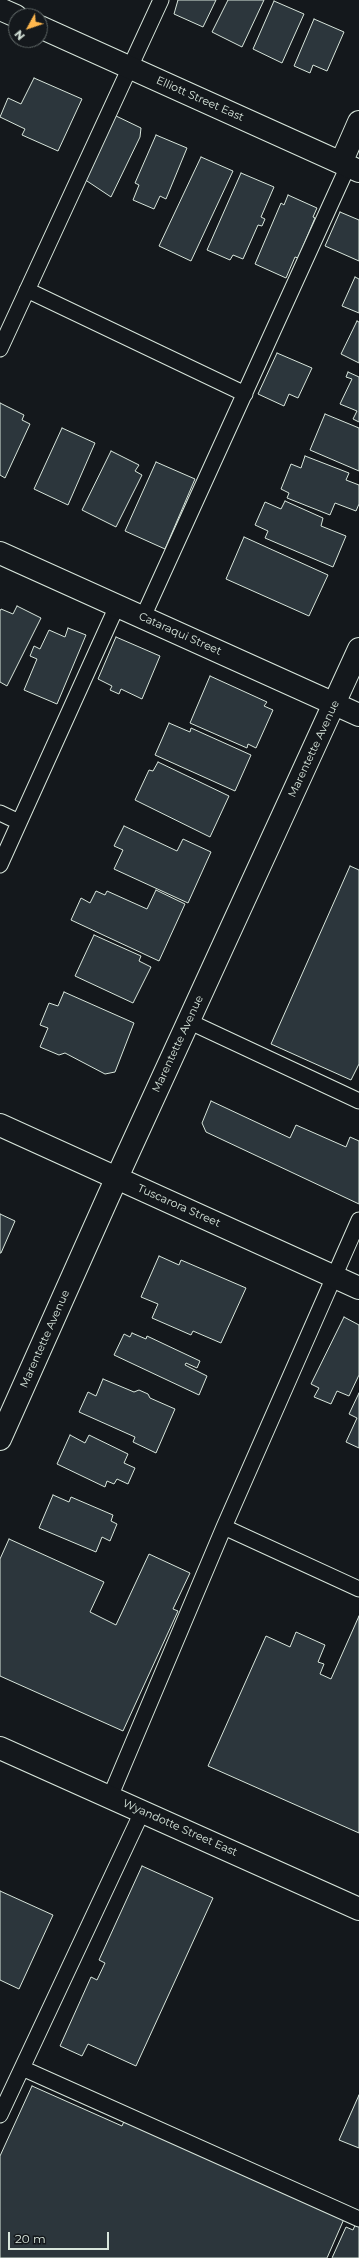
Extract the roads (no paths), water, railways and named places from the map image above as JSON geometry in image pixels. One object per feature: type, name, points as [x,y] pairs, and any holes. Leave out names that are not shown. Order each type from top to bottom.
[{"type":"street","name":"Elliott Street East","points":[[48,31],[349,166]]},
{"type":"street","points":[[349,166],[359,122]]},
{"type":"street","name":"Cataraqui Street","points":[[0,552],[359,715]]},
{"type":"street","name":"Marentette Avenue","points":[[0,1439],[117,1178],[359,649]]},
{"type":"street","name":"Tuscarora Street","points":[[0,1125],[359,1288]]},
{"type":"street","name":"Wyandotte Street East","points":[[0,1748],[359,1909]]},
{"type":"lane","points":[[0,350],[161,0]]},
{"type":"lane","points":[[143,617],[349,166]]},
{"type":"lane","points":[[27,290],[245,394]]},
{"type":"lane","points":[[0,865],[117,606]]},
{"type":"lane","points":[[0,813],[20,822]]},
{"type":"lane","points":[[188,1022],[359,1101]]},
{"type":"lane","points":[[110,1797],[224,1527],[359,1220]]},
{"type":"lane","points":[[224,1527],[359,1589]]},
{"type":"lane","points":[[0,2115],[142,1812]]},
{"type":"lane","points":[[22,2068],[359,2219]]}]
